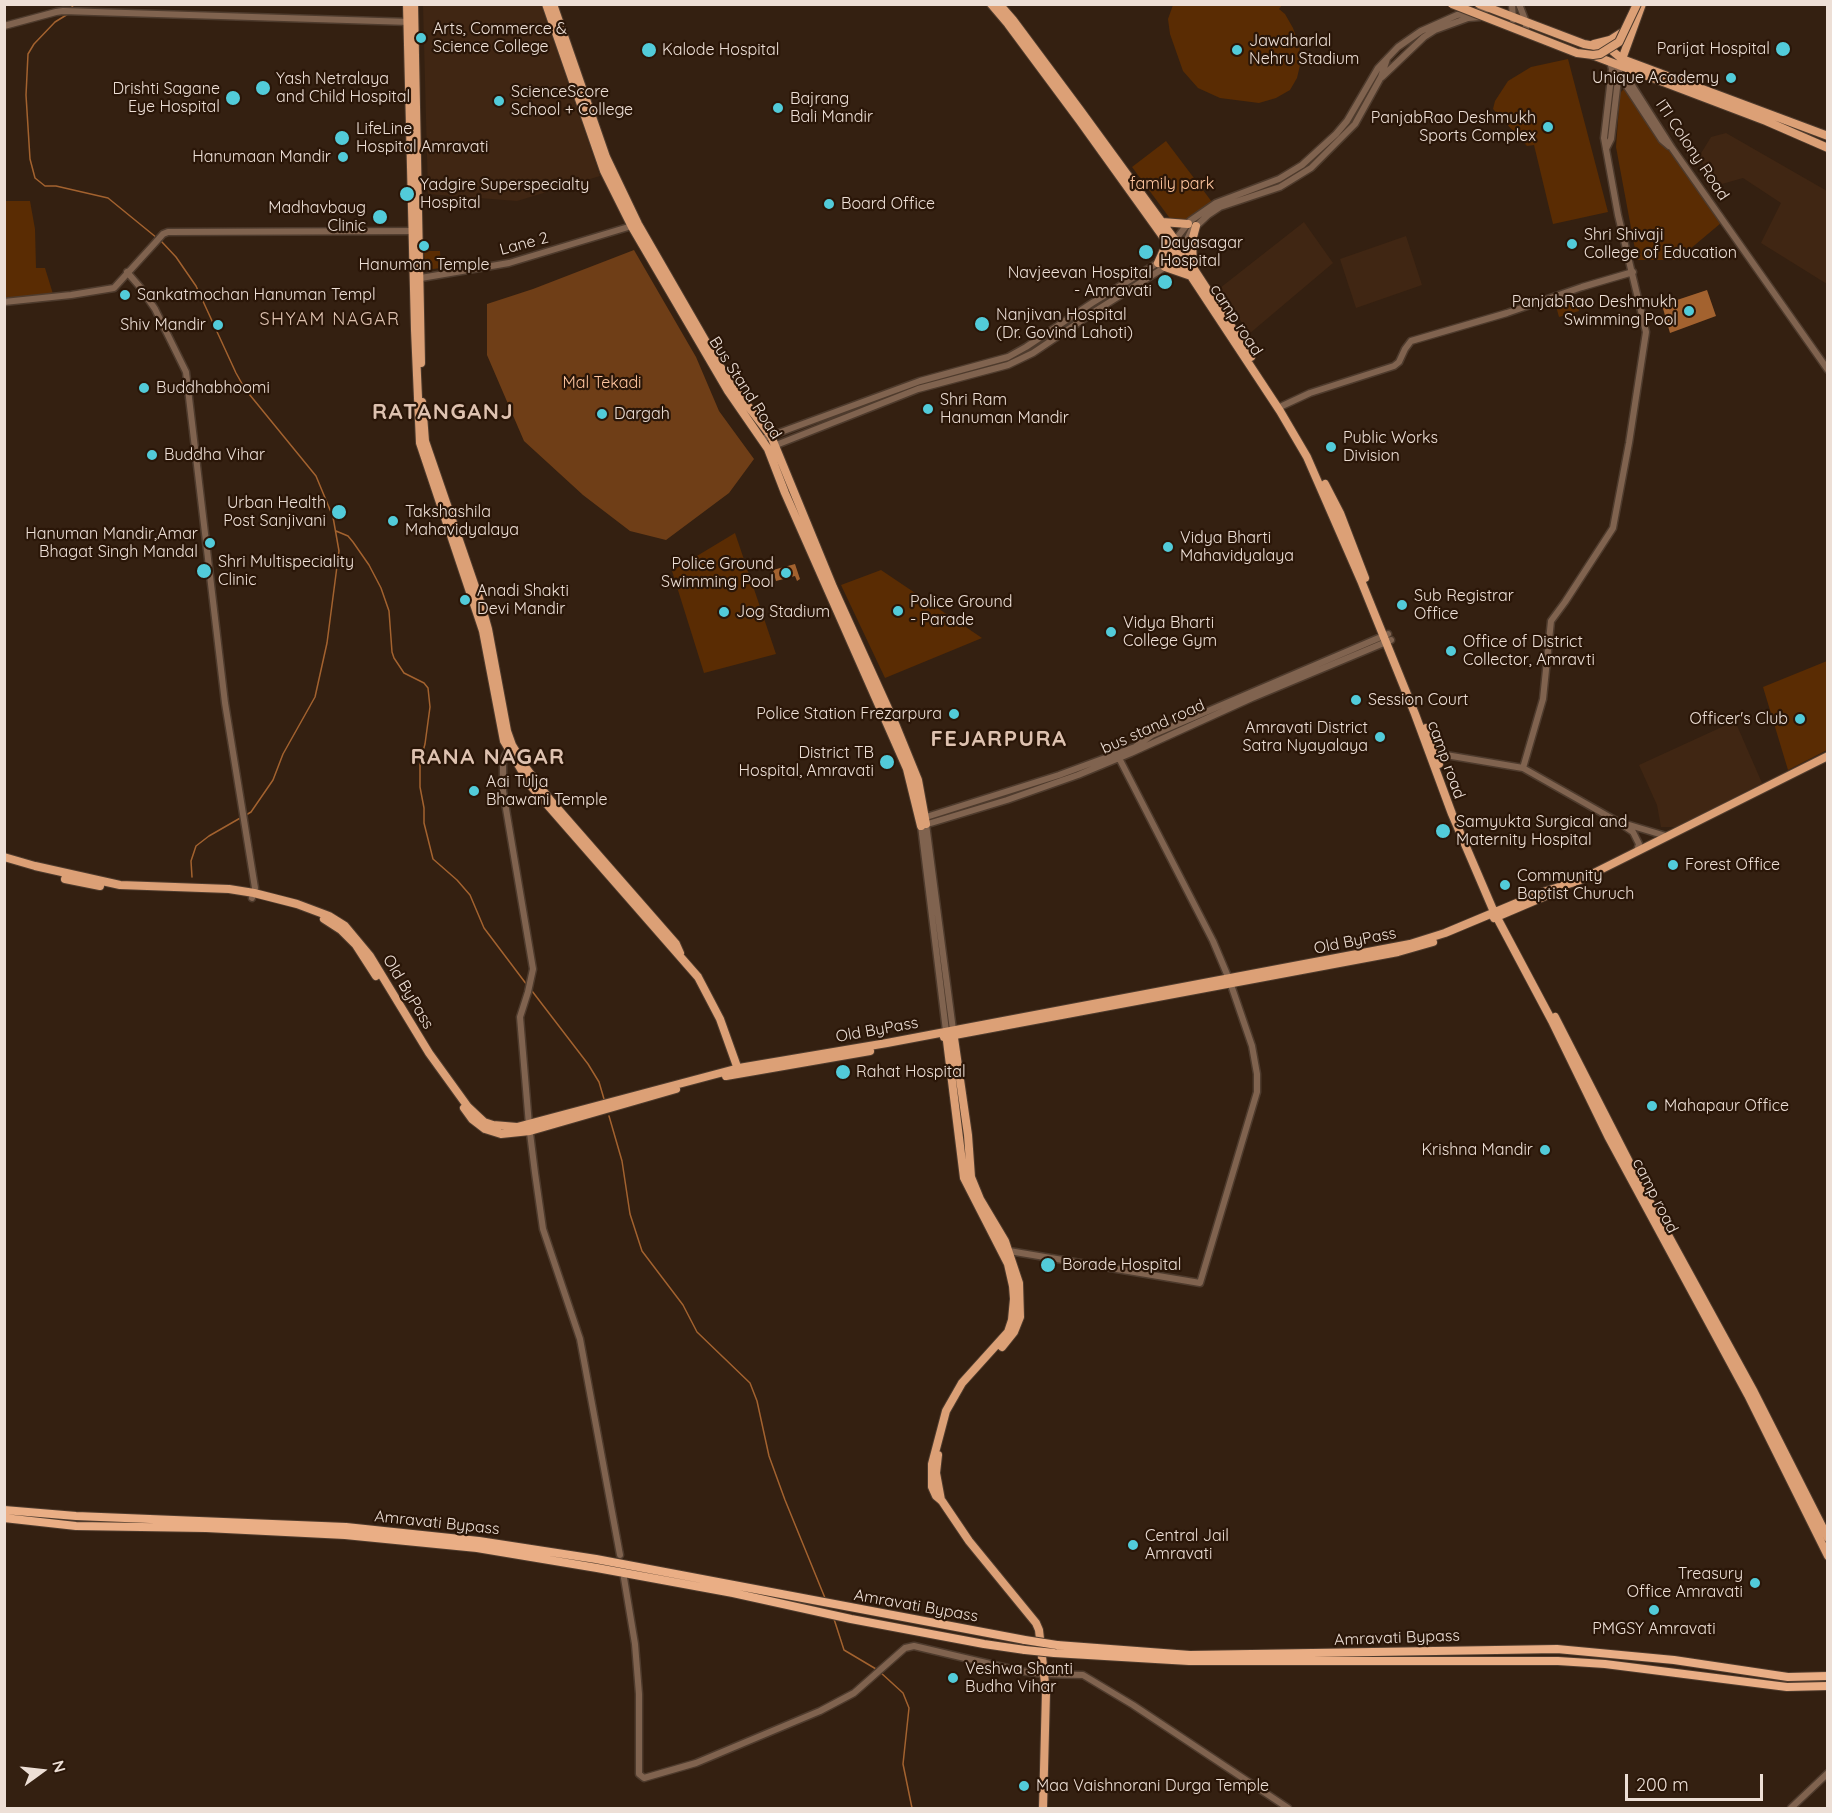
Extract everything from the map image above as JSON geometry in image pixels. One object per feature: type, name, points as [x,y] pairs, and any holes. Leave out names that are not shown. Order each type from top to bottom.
[{"type":"highway","name":"Amravati Bypass","points":[[4,1510],[76,1516],[279,1524],[421,1534],[542,1550],[851,1609],[1057,1645],[1190,1655],[1557,1649],[1674,1660],[1788,1677],[1827,1676]]},
{"type":"highway","name":"Amravati Bypass","points":[[4,1518],[76,1526],[206,1528],[345,1535],[477,1548],[733,1593],[814,1612],[984,1644],[1054,1653],[1189,1661],[1558,1661],[1628,1666],[1787,1687],[1827,1686]]},
{"type":"main road","points":[[407,4],[411,22]]},
{"type":"main road","points":[[414,4],[411,22],[417,279],[425,441],[488,629],[510,747],[550,800],[676,944],[681,956],[703,984],[720,1019],[739,1071]]},
{"type":"main road","name":"Bus Stand Road","points":[[546,4],[601,164],[728,380],[772,447],[918,780],[923,822]]},
{"type":"main road","name":"Bus Stand Road","points":[[553,4],[606,157],[635,225]]},
{"type":"main road","name":"camp road","points":[[991,4],[1179,254],[1280,411],[1307,457],[1387,638]]},
{"type":"main road","name":"camp road","points":[[999,4],[1074,101],[1161,222],[1171,244]]},
{"type":"main road","points":[[1452,4],[1584,44],[1610,49]]},
{"type":"main road","points":[[1464,4],[1577,52],[1593,55],[1600,54],[1619,42],[1637,4]]},
{"type":"main road","points":[[1610,49],[1621,33],[1632,4]]},
{"type":"main road","points":[[1617,66],[1642,4]]},
{"type":"main road","points":[[1480,11],[1490,9],[1513,21]]},
{"type":"main road","points":[[1526,25],[1617,66],[1684,86],[1827,136]]},
{"type":"main road","points":[[1584,44],[1599,44],[1621,33]]},
{"type":"main road","points":[[1610,49],[1617,66]]},
{"type":"main road","points":[[1610,49],[1617,66]]},
{"type":"main road","points":[[1684,86],[1827,148]]},
{"type":"main road","points":[[1161,222],[1192,225],[1192,266]]},
{"type":"main road","points":[[1171,244],[1162,265],[1192,276]]},
{"type":"main road","name":"camp road","points":[[1179,254],[1192,266],[1282,406],[1340,513],[1455,813],[1498,914],[1632,1181],[1748,1395],[1827,1556]]},
{"type":"main road","name":"Old ByPass","points":[[4,859],[120,885],[229,889],[297,904],[329,916],[345,926],[370,956],[429,1053],[468,1107],[484,1122],[506,1128],[529,1128],[739,1071],[1230,982],[1410,944],[1498,914],[1578,881],[1827,756]]},
{"type":"main road","name":"camp road","points":[[1498,914],[1576,1056],[1645,1193],[1754,1392],[1827,1538]]},
{"type":"main road","points":[[942,1501],[936,1473],[946,1423],[969,1381],[1009,1340],[1020,1317],[1018,1283],[1009,1251],[971,1177],[968,1135],[950,1033]]},
{"type":"main road","points":[[950,1033],[964,1178],[1004,1254],[1011,1274],[1014,1299],[1012,1320],[1006,1335],[962,1383],[944,1416],[931,1469],[932,1487],[969,1541],[1036,1623],[1046,1692],[1043,1809]]},
{"type":"street","points":[[1512,4],[1513,21]]},
{"type":"street","points":[[1520,4],[1526,25]]},
{"type":"street","points":[[4,27],[63,11],[411,22]]},
{"type":"street","points":[[1171,244],[1216,203],[1279,179],[1302,165],[1347,121],[1376,70],[1398,47],[1421,31],[1457,15],[1480,11]]},
{"type":"street","points":[[1382,77],[1424,37],[1480,11]]},
{"type":"street","points":[[772,447],[918,389],[1022,360],[1179,254],[1192,225],[1220,207],[1280,187],[1311,168],[1350,130],[1382,77],[1387,59]]},
{"type":"street","points":[[1523,768],[1543,699],[1551,621],[1566,602],[1613,528],[1646,332],[1618,215],[1604,138],[1617,66]]},
{"type":"street","name":"ITI Colony Road","points":[[1617,66],[1827,370]]},
{"type":"street","name":"Lane 2","points":[[417,279],[509,263],[635,225]]},
{"type":"street","points":[[4,302],[114,288],[168,232],[416,231]]},
{"type":"street","points":[[767,438],[920,381],[1008,357],[1092,303],[1162,265]]},
{"type":"street","points":[[127,272],[155,309],[186,372],[225,703],[255,888],[253,895]]},
{"type":"street","points":[[1282,406],[1310,393],[1394,366],[1399,362],[1411,341],[1632,272]]},
{"type":"street","name":"bus stand road","points":[[923,822],[1007,800],[1119,758],[1387,638]]},
{"type":"street","name":"bus stand road","points":[[923,822],[1135,747],[1152,735],[1387,638]]},
{"type":"street","points":[[510,747],[503,759],[503,790],[533,969],[520,1017],[529,1128],[543,1229],[580,1339],[620,1555]]},
{"type":"street","points":[[1433,753],[1523,768],[1633,832],[1638,839],[1637,851]]},
{"type":"street","points":[[1009,1251],[1200,1283],[1257,1092],[1257,1074],[1252,1046],[1230,982],[1213,941],[1119,758]]},
{"type":"street","points":[[923,822],[950,1033]]},
{"type":"street","points":[[1620,823],[1666,836]]},
{"type":"street","points":[[624,1578],[635,1644],[639,1694],[639,1774],[644,1779],[696,1763],[820,1711],[854,1693],[905,1648],[914,1646],[1044,1674],[1083,1675],[1288,1809]]},
{"type":"street","points":[[1791,1809],[1827,1773]]},
{"type":"shaded area","name":"ScienceScore School + College","points":[[423,5],[541,5],[600,176],[517,201],[428,194]]},
{"type":"shaded area","points":[[1726,133],[1827,191],[1827,284],[1761,243],[1781,203],[1743,178],[1722,184],[1707,176],[1700,155],[1711,137]]},
{"type":"shaded area","points":[[1304,222],[1333,263],[1249,334],[1220,288]]},
{"type":"shaded area","points":[[1406,236],[1422,285],[1356,308],[1340,259]]},
{"type":"shaded area","name":"PanjabRao Deshmukh Swimming Pool","points":[[1707,290],[1716,316],[1670,333],[1662,305]]},
{"type":"shaded area","name":"Police Ground Swimming Pool","points":[[795,564],[800,579],[797,581],[795,576],[776,581],[773,570]]},
{"type":"shaded area","points":[[1735,721],[1762,783],[1677,827],[1661,827],[1657,805],[1639,765]]},
{"type":"green space","name":"Jawaharlal Nehru Stadium","points":[[1173,5],[1282,5],[1279,9],[1285,14],[1293,28],[1299,45],[1301,61],[1297,78],[1290,90],[1276,98],[1259,103],[1220,98],[1198,88],[1183,71],[1170,34],[1168,19]]},
{"type":"green space","name":"PanjabRao Deshmukh Sports Complex","points":[[1568,59],[1608,212],[1553,224],[1534,145],[1527,146],[1493,109],[1495,101],[1508,81],[1531,67]]},
{"type":"green space","points":[[1624,89],[1629,90],[1721,223],[1677,260],[1637,260],[1616,147],[1620,93]]},
{"type":"green space","name":"family park","points":[[1166,141],[1212,202],[1177,228],[1132,167]]},
{"type":"green space","points":[[5,201],[30,201],[35,229],[36,268],[45,268],[53,294],[5,299]]},
{"type":"green space","name":"Mal Tekadi","points":[[634,250],[696,357],[719,411],[754,459],[729,493],[666,540],[630,531],[583,495],[524,441],[487,355],[487,304]]},
{"type":"green space","points":[[424,251],[440,251],[441,268],[425,270]]},
{"type":"green space","points":[[1576,301],[1579,311],[1559,317],[1556,306]]},
{"type":"green space","name":"Jog Stadium","points":[[735,533],[776,654],[704,673],[672,571]]},
{"type":"green space","name":"Police Ground - Parade","points":[[881,570],[982,638],[885,678],[841,585]]},
{"type":"green space","name":"Officer's Club","points":[[1827,661],[1827,750],[1788,770],[1763,687]]},
{"type":"waterway","points":[[70,10],[74,4]]},
{"type":"waterway","points":[[68,14],[55,22],[34,44],[28,54],[26,95],[30,159],[35,178],[45,186],[56,186],[108,198],[157,238]]},
{"type":"waterway","points":[[161,241],[176,257],[196,286],[245,389],[316,476],[333,517],[339,551],[327,643],[315,697],[283,754],[273,780],[251,812],[246,815]]},
{"type":"waterway","points":[[336,531],[348,536],[353,542],[381,588],[389,611],[394,658],[404,673],[424,683],[428,688],[430,707],[420,762],[420,787],[424,823],[433,859],[470,895],[484,928],[527,985]]},
{"type":"waterway","points":[[192,877],[191,861],[196,846],[242,817]]},
{"type":"waterway","points":[[532,991],[588,1064],[599,1082],[604,1099]]},
{"type":"waterway","points":[[609,1116],[622,1161],[630,1214],[642,1251],[683,1305],[697,1332],[750,1383],[757,1401],[769,1456],[825,1598]]},
{"type":"waterway","points":[[834,1619],[844,1650],[876,1669]]},
{"type":"waterway","points":[[880,1672],[903,1693],[909,1708],[903,1764],[912,1808]]},
{"type":"place","name":"Arts, Commerce & Science College","points":[[421,38]]},
{"type":"place","name":"Parijat Hospital","points":[[1783,49]]},
{"type":"place","name":"Kalode Hospital","points":[[649,50]]},
{"type":"place","name":"Jawaharlal Nehru Stadium","points":[[1237,50]]},
{"type":"place","name":"Unique Academy","points":[[1731,78]]},
{"type":"place","name":"Yash Netralaya and Child Hospital","points":[[263,88]]},
{"type":"place","name":"Drishti Sagane Eye Hospital","points":[[233,98]]},
{"type":"place","name":"ScienceScore School + College","points":[[499,101]]},
{"type":"place","name":"Bajrang Bali Mandir","points":[[778,108]]},
{"type":"place","name":"PanjabRao Deshmukh Sports Complex","points":[[1548,127]]},
{"type":"place","name":"LifeLine Hospital Amravati","points":[[342,138]]},
{"type":"place","name":"Hanumaan Mandir","points":[[343,157]]},
{"type":"place","name":"Yadgire Superspecialty Hospital","points":[[407,194]]},
{"type":"place","name":"Board Office","points":[[829,204]]},
{"type":"place","name":"Madhavbaug Clinic","points":[[380,217]]},
{"type":"place","name":"Shri Shivaji College of Education","points":[[1572,244]]},
{"type":"place","name":"Hanuman Temple","points":[[424,246]]},
{"type":"place","name":"Dayasagar Hospital","points":[[1146,252]]},
{"type":"place","name":"Navjeevan Hospital - Amravati","points":[[1165,282]]},
{"type":"place","name":"Sankatmochan Hanuman Templ","points":[[125,295]]},
{"type":"place","name":"PanjabRao Deshmukh Swimming Pool","points":[[1689,311]]},
{"type":"place","name":"Nanjivan Hospital (Dr. Govind Lahoti)","points":[[982,324]]},
{"type":"place","name":"Shiv Mandir","points":[[218,325]]},
{"type":"place","name":"Buddhabhoomi","points":[[144,388]]},
{"type":"place","name":"Shri Ram Hanuman Mandir","points":[[928,409]]},
{"type":"place","name":"Dargah","points":[[602,414]]},
{"type":"place","name":"Public Works Division","points":[[1331,447]]},
{"type":"place","name":"Buddha Vihar","points":[[152,455]]},
{"type":"place","name":"Urban Health Post Sanjivani","points":[[339,512]]},
{"type":"place","name":"Takshashila Mahavidyalaya","points":[[393,521]]},
{"type":"place","name":"Hanuman Mandir,Amar Bhagat Singh Mandal","points":[[210,543]]},
{"type":"place","name":"Vidya Bharti Mahavidyalaya","points":[[1168,547]]},
{"type":"place","name":"Shri Multispeciality Clinic","points":[[204,571]]},
{"type":"place","name":"Police Ground Swimming Pool","points":[[786,573]]},
{"type":"place","name":"Anadi Shakti Devi Mandir","points":[[465,600]]},
{"type":"place","name":"Sub Registrar Office","points":[[1402,605]]},
{"type":"place","name":"Police Ground - Parade","points":[[898,611]]},
{"type":"place","name":"Jog Stadium","points":[[724,612]]},
{"type":"place","name":"Vidya Bharti College Gym","points":[[1111,632]]},
{"type":"place","name":"Office of District Collector, Amravti","points":[[1451,651]]},
{"type":"place","name":"Session Court","points":[[1356,700]]},
{"type":"place","name":"Police Station Frezarpura","points":[[954,714]]},
{"type":"place","name":"Officer's Club","points":[[1800,719]]},
{"type":"place","name":"Amravati District Satra Nyayalaya","points":[[1380,737]]},
{"type":"place","name":"District TB Hospital, Amravati","points":[[887,762]]},
{"type":"place","name":"Aai Tulja Bhawani Temple","points":[[474,791]]},
{"type":"place","name":"Samyukta Surgical and Maternity Hospital","points":[[1443,831]]},
{"type":"place","name":"Forest Office","points":[[1673,865]]},
{"type":"place","name":"Community Baptist Churuch","points":[[1505,885]]},
{"type":"place","name":"Rahat Hospital","points":[[843,1072]]},
{"type":"place","name":"Mahapaur Office","points":[[1652,1106]]},
{"type":"place","name":"Krishna Mandir","points":[[1545,1150]]},
{"type":"place","name":"Borade Hospital","points":[[1048,1265]]},
{"type":"place","name":"Central Jail Amravati","points":[[1133,1545]]},
{"type":"place","name":"Treasury Office Amravati","points":[[1755,1583]]},
{"type":"place","name":"PMGSY Amravati","points":[[1654,1610]]},
{"type":"place","name":"Veshwa Shanti Budha Vihar","points":[[953,1678]]},
{"type":"place","name":"Maa Vaishnorani Durga Temple","points":[[1024,1786]]},
{"type":"district","name":"SHYAM NAGAR","points":[[330,320]]},
{"type":"district","name":"RATANGANJ","points":[[443,412]]},
{"type":"district","name":"FEJARPURA","points":[[999,739]]},
{"type":"district","name":"RANA NAGAR","points":[[488,757]]}]
